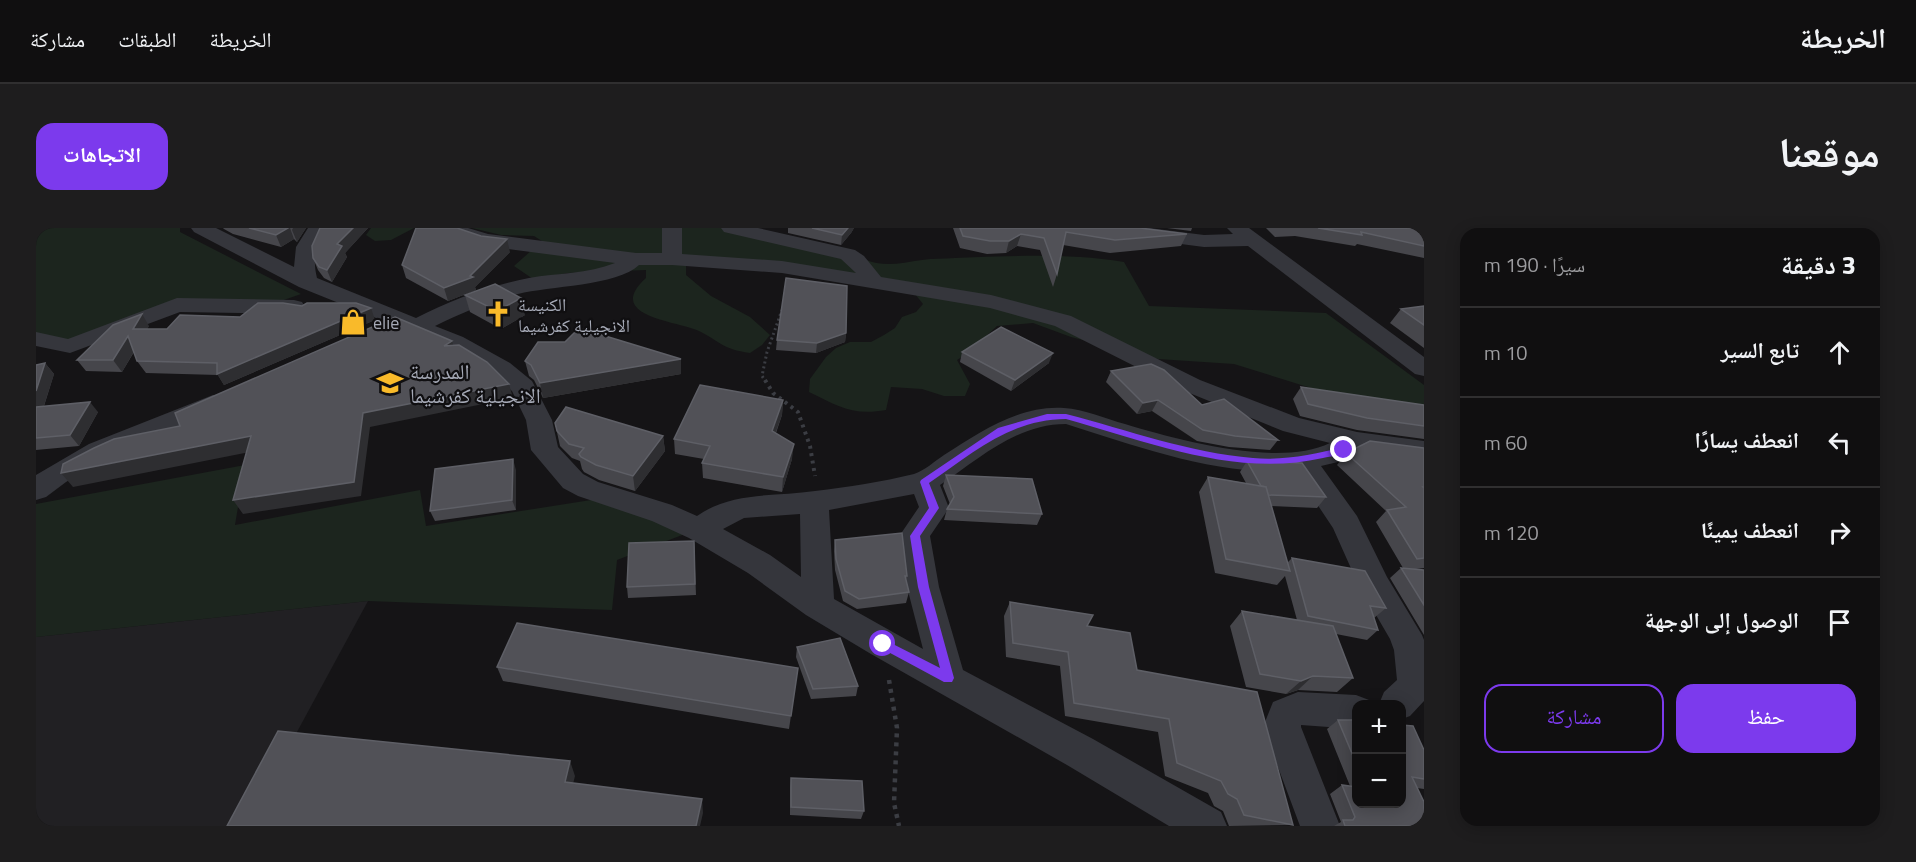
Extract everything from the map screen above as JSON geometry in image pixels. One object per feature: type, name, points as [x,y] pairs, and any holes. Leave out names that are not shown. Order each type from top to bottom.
[{"type":"street","points":[[201,228],[307,282],[455,342],[501,368],[523,387],[539,420],[545,450],[573,481],[588,489],[663,513],[700,530],[759,564],[818,606],[883,644],[948,678],[1207,826]]},
{"type":"street","points":[[307,282],[303,264],[305,248],[318,228]]},
{"type":"street","points":[[448,228],[485,240],[636,259],[672,259],[782,267],[872,280],[991,302],[1063,321],[1191,385],[1292,425],[1357,441],[1421,453]]},
{"type":"street","points":[[672,228],[672,259]]},
{"type":"street","points":[[731,228],[848,254],[857,260],[872,280]]},
{"type":"street","points":[[1104,228],[1195,240],[1244,234],[1424,369]]},
{"type":"street","points":[[260,257],[288,255],[305,248]]},
{"type":"street","points":[[364,337],[408,324],[480,297],[528,285],[608,271],[627,265],[636,259]]},
{"type":"street","points":[[36,358],[177,305],[366,307]]},
{"type":"street","points":[[36,339],[70,346]]},
{"type":"street","points":[[36,490],[68,467],[95,453],[236,393]]},
{"type":"street","points":[[700,530],[716,518],[741,508],[814,502],[924,482],[1002,430],[1047,416],[1066,416],[1198,453],[1254,461],[1302,460],[1344,450],[1357,441]]},
{"type":"street","points":[[1302,460],[1346,524],[1374,584],[1412,650],[1414,687],[1402,700]]},
{"type":"street","points":[[924,482],[934,508],[915,536],[916,546],[923,587],[948,678]]},
{"type":"street","points":[[814,502],[818,606]]},
{"type":"street","points":[[1320,826],[1282,727],[1286,714],[1298,708],[1352,712]]},
{"type":"path","points":[[785,302],[767,352],[762,376],[773,393],[798,412],[810,446],[816,479],[814,502]]},
{"type":"path","points":[[883,644],[897,728],[894,803],[899,826]]},
{"type":"shaded area","points":[[36,228],[180,228],[180,232],[301,294],[281,301],[182,301],[72,344],[36,333]]},
{"type":"shaded area","points":[[371,228],[414,228],[391,240],[375,241],[366,235]]},
{"type":"shaded area","points":[[472,228],[721,228],[886,264],[930,259],[1019,256],[1082,257],[1124,262],[1149,306],[1326,313],[1424,385],[1424,410],[1327,393],[1234,364],[1158,359],[1071,337],[1033,323],[997,326],[957,360],[970,384],[965,396],[944,396],[922,389],[891,387],[886,410],[854,411],[809,392],[810,379],[826,357],[836,348],[850,342],[871,342],[895,328],[902,317],[916,312],[923,304],[915,294],[845,277],[686,265],[686,275],[711,296],[750,317],[770,335],[762,345],[750,353],[727,347],[699,331],[648,315],[638,309],[633,301],[635,291],[646,278],[646,270],[568,273],[533,279],[514,266],[542,241],[534,236],[501,235]]},
{"type":"shaded area","points":[[245,465],[235,525],[420,490],[426,526],[610,497],[703,527],[617,560],[612,610],[368,601],[36,637],[36,504]]},
{"type":"shaded area","points":[[368,601],[246,826],[36,826],[36,637]]},
{"type":"building","points":[[249,228],[288,228],[276,235]]},
{"type":"building","points":[[320,228],[353,228],[337,244],[342,246],[327,270],[319,267],[313,258],[312,246]]},
{"type":"building","points":[[416,228],[457,228],[481,236],[507,239],[470,276],[473,277],[444,288],[402,265]]},
{"type":"building","points":[[812,228],[848,228],[842,235]]},
{"type":"building","points":[[960,228],[1140,228],[1187,234],[1115,240],[1066,232],[1057,274],[1044,238],[1021,234],[1009,241],[990,241],[963,236]]},
{"type":"building","points":[[1318,228],[1424,228],[1424,246],[1361,232],[1362,235]]},
{"type":"building","points":[[786,278],[847,286],[846,333],[817,343],[777,340]]},
{"type":"building","points":[[495,284],[521,298],[497,311],[465,295]]},
{"type":"building","points":[[258,303],[302,306],[307,303],[356,303],[371,308],[217,374],[217,363],[137,361],[128,336],[113,360],[77,360],[113,325],[142,314],[133,329],[167,329],[180,315],[240,317]]},
{"type":"building","points":[[1424,306],[1424,325],[1401,309]]},
{"type":"building","points":[[395,317],[452,341],[444,346],[459,345],[487,362],[509,384],[363,413],[354,482],[233,500],[251,436],[61,473],[63,464],[94,448],[114,439],[180,426],[175,413]]},
{"type":"building","points":[[1001,327],[1053,353],[1015,380],[962,352]]},
{"type":"building","points":[[579,328],[681,359],[540,383],[531,365],[525,361],[538,342],[565,342]]},
{"type":"building","points":[[45,363],[36,391],[36,365]]},
{"type":"building","points":[[1151,364],[1164,370],[1202,405],[1224,399],[1278,440],[1203,430],[1158,400],[1143,403],[1111,371]]},
{"type":"building","points":[[700,385],[783,400],[772,431],[794,444],[783,477],[702,463],[710,446],[674,439]]},
{"type":"building","points":[[1301,387],[1424,405],[1424,426],[1367,418],[1308,404]]},
{"type":"building","points":[[90,402],[70,435],[36,438],[36,407]]},
{"type":"building","points":[[566,407],[663,436],[633,476],[596,465],[581,457],[579,454],[584,448],[569,444],[557,431],[555,423]]},
{"type":"building","points":[[1370,441],[1424,448],[1424,558],[1417,559],[1387,510],[1406,507],[1346,453]]},
{"type":"building","points":[[513,459],[512,500],[430,511],[435,469]]},
{"type":"building","points":[[1247,461],[1302,463],[1326,497],[1268,495],[1266,487],[1261,486]]},
{"type":"building","points":[[946,475],[1032,479],[1042,514],[947,509],[954,497]]},
{"type":"building","points":[[1208,477],[1266,487],[1290,571],[1226,559]]},
{"type":"building","points":[[902,533],[907,576],[905,576],[909,592],[859,599],[845,591],[836,559],[835,540]]},
{"type":"building","points":[[694,541],[695,584],[627,587],[629,543]]},
{"type":"building","points":[[1292,558],[1365,571],[1386,608],[1370,606],[1378,630],[1308,616]]},
{"type":"building","points":[[1401,568],[1424,570],[1424,605]]},
{"type":"building","points":[[1010,602],[1093,615],[1087,626],[1130,633],[1137,670],[1257,692],[1293,825],[1244,815],[1237,799],[1228,794],[1221,781],[1177,763],[1169,719],[1074,703],[1068,652],[1013,643]]},
{"type":"building","points":[[1242,611],[1333,626],[1353,678],[1313,676],[1301,681],[1260,674]]},
{"type":"building","points":[[517,623],[798,668],[791,716],[497,667]]},
{"type":"building","points":[[840,638],[858,686],[813,689],[797,647]]},
{"type":"building","points":[[1338,720],[1352,720],[1352,753]]},
{"type":"building","points":[[1406,725],[1413,726],[1424,750],[1424,779],[1412,777],[1424,802],[1424,826],[1345,826],[1343,820],[1353,820],[1355,817],[1342,785],[1352,786],[1352,808],[1406,808]]},
{"type":"building","points":[[278,731],[570,761],[565,782],[702,799],[696,826],[227,826]]},
{"type":"building","points":[[791,778],[862,781],[864,811],[791,807]]},
{"type":"place","name":"الكنيسة الانجيلية كفرشيما","points":[[498,314]]},
{"type":"place","name":"elie","points":[[353,322]]},
{"type":"place","name":"المدرسة الانجيلية كفرشيما","points":[[390,383]]},
{"type":"route","points":[[883,644],[948,678],[923,587],[916,546],[915,536],[934,508],[924,482],[1002,430],[1047,416],[1066,416],[1198,453],[1254,461],[1302,460],[1344,450]]}]
